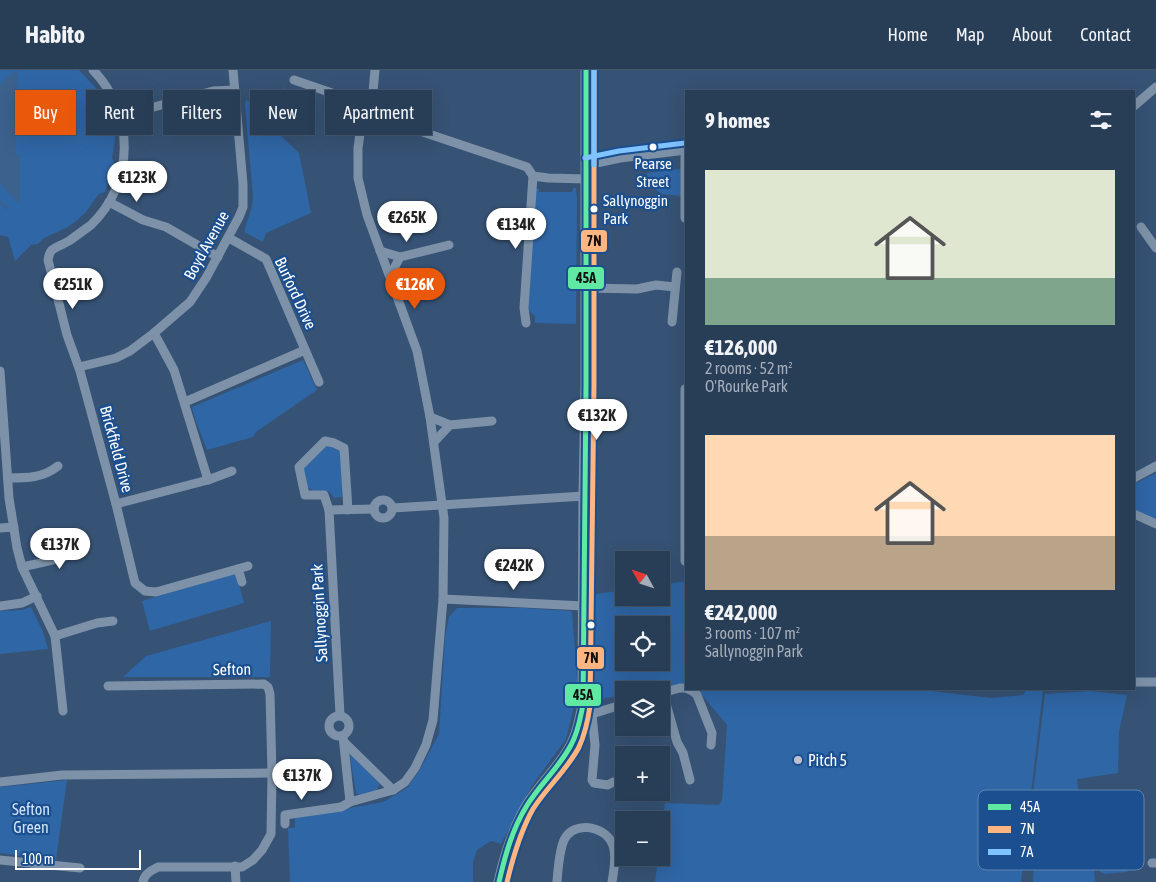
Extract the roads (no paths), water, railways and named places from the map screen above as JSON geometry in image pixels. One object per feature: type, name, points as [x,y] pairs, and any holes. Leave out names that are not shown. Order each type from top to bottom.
[{"type":"street","points":[[93,70],[109,90]]},
{"type":"street","name":"Boyd Avenue","points":[[233,70],[235,90]]},
{"type":"street","points":[[374,90],[376,70]]},
{"type":"street","points":[[586,70],[587,288],[584,684],[587,714],[595,745],[592,780],[594,783],[608,785],[613,782]]},
{"type":"street","points":[[294,80],[325,91]]},
{"type":"street","points":[[1135,105],[1156,87]]},
{"type":"street","points":[[123,135],[125,154],[118,181],[109,202],[142,220],[166,227],[218,257]]},
{"type":"street","name":"Boyd Avenue","points":[[79,367],[116,358],[130,350],[154,333],[190,302],[229,238],[243,207],[239,135]]},
{"type":"street","points":[[285,824],[285,815],[342,808],[350,802],[393,790],[405,782],[415,768],[426,745],[433,720],[442,599],[444,518],[430,416],[417,351],[367,215],[358,178],[360,135]]},
{"type":"street","points":[[432,135],[527,167],[533,176],[524,308],[526,323]]},
{"type":"street","points":[[587,165],[620,158],[685,150]]},
{"type":"street","points":[[533,176],[587,179]]},
{"type":"street","name":"Brickfield Drive","points":[[109,202],[90,225],[70,240],[53,249],[49,254],[48,260],[67,335],[79,367],[116,504],[232,472]]},
{"type":"street","points":[[1142,227],[1156,248]]},
{"type":"street","name":"Burford Drive","points":[[229,238],[266,259],[319,382]]},
{"type":"street","points":[[380,250],[400,257],[449,245]]},
{"type":"street","points":[[390,276],[400,257]]},
{"type":"street","points":[[672,322],[677,272]]},
{"type":"street","points":[[587,288],[637,289],[656,285],[675,287]]},
{"type":"street","points":[[154,333],[174,370],[208,480]]},
{"type":"street","name":"Burford Drive","points":[[185,402],[305,350]]},
{"type":"street","points":[[0,371],[3,446],[14,528],[22,567],[55,636],[63,711]]},
{"type":"street","points":[[684,389],[685,561]]},
{"type":"street","points":[[430,416],[450,425],[492,421]]},
{"type":"street","points":[[434,442],[450,425]]},
{"type":"street","points":[[348,510],[344,448],[334,442],[325,441],[299,467],[305,495],[324,495],[329,510],[348,510],[374,509]]},
{"type":"street","points":[[8,478],[34,478],[50,472],[58,466]]},
{"type":"street","points":[[1135,477],[1156,466]]},
{"type":"street","points":[[392,508],[584,496]]},
{"type":"street","points":[[383,499],[390,502],[392,508],[390,515],[384,518],[376,515],[374,509],[375,503],[383,499]]},
{"type":"street","points":[[116,504],[136,583],[145,591],[156,592],[243,567],[242,582]]},
{"type":"street","name":"Sallynoggin Park","points":[[329,510],[340,715]]},
{"type":"street","points":[[1135,514],[1156,524]]},
{"type":"street","points":[[0,528],[14,528]]},
{"type":"street","points":[[22,567],[57,559],[78,551],[85,546]]},
{"type":"street","points":[[0,606],[22,603],[36,596]]},
{"type":"street","points":[[442,599],[584,606]]},
{"type":"street","points":[[55,636],[97,623],[113,621]]},
{"type":"street","points":[[1135,682],[1156,682]]},
{"type":"street","name":"Sefton","points":[[108,686],[264,684],[270,694],[271,834],[262,850],[253,860],[242,866],[158,866],[150,871],[143,882]]},
{"type":"street","points":[[670,691],[685,688]]},
{"type":"street","points":[[690,690],[697,695],[712,733],[711,745]]},
{"type":"street","points":[[498,882],[508,844],[516,825],[527,805],[570,748],[587,714],[615,706]]},
{"type":"street","name":"Sallynoggin Park","points":[[350,802],[344,739],[350,725],[347,718],[340,715],[332,719],[329,729],[336,736],[344,739],[393,790]]},
{"type":"street","points":[[670,719],[677,742],[683,753],[690,780]]},
{"type":"street","points":[[0,782],[62,774],[272,773]]},
{"type":"street","points":[[557,882],[564,840],[573,830],[582,828],[598,829],[613,844],[612,882]]},
{"type":"street","points":[[0,860],[80,868]]},
{"type":"street","points":[[235,866],[236,882]]},
{"type":"waterway","points":[[0,202],[7,208]]},
{"type":"place","name":"Pearse Street","points":[[653,147]]},
{"type":"place","name":"Sallynoggin Park","points":[[594,209]]},
{"type":"place","name":"Pitch 5","points":[[798,760]]},
{"type":"park label","name":"Sefton Green","points":[[31,818]]}]
